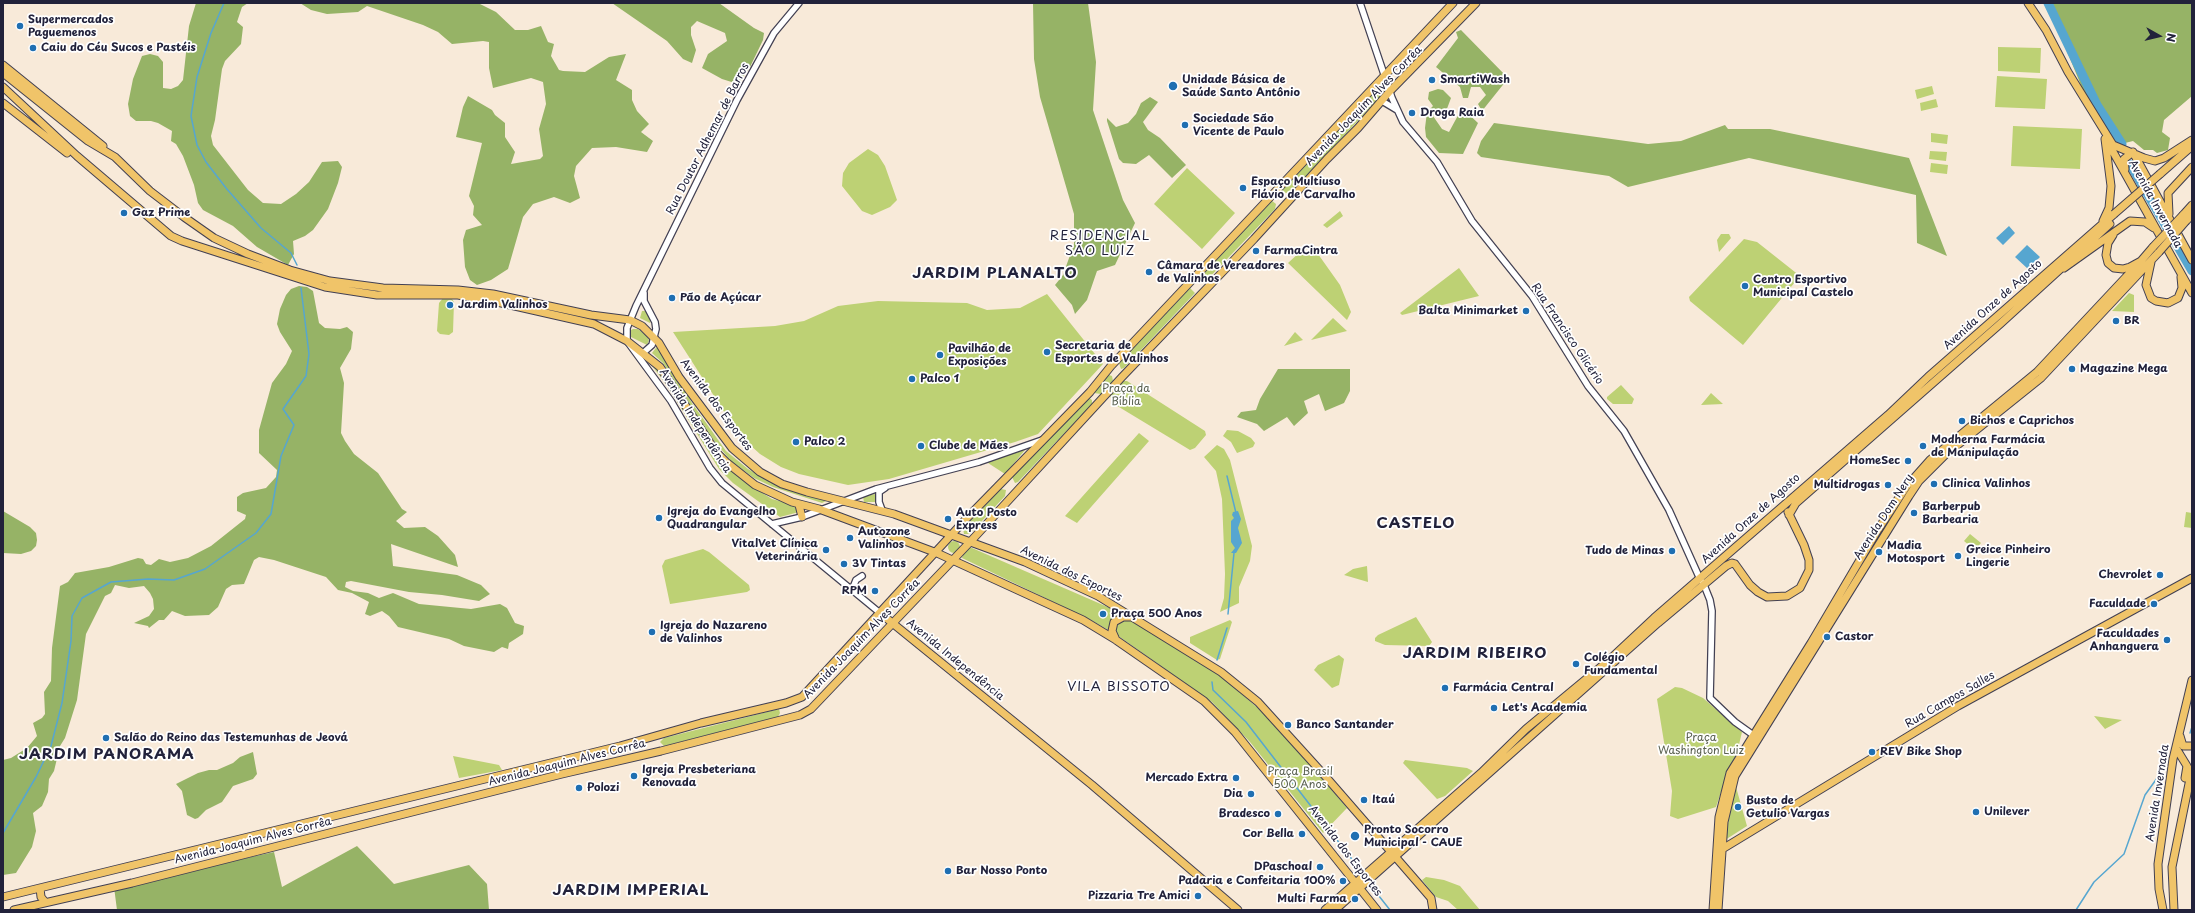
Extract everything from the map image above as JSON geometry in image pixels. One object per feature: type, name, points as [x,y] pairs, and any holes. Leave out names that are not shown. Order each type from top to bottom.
[{"type":"main road","name":"Avenida Joaquim Alves Corrêa","points":[[3,897],[360,811],[620,746],[701,723],[792,701],[807,693],[951,536],[1453,3]]},
{"type":"main road","name":"Avenida Joaquim Alves Corrêa","points":[[14,910],[132,883],[562,774],[660,751],[800,715],[815,706],[891,623],[971,541],[1122,377],[1390,91],[1476,3]]},
{"type":"main road","name":"Avenida Invernada","points":[[2028,3],[2046,30],[2113,145],[2133,152],[2192,260]]},
{"type":"main road","points":[[3,65],[115,157],[150,191],[214,238],[237,250],[290,270],[330,281],[370,287],[458,290],[493,294],[577,313],[630,320]]},
{"type":"main road","points":[[3,73],[88,141],[115,157]]},
{"type":"main road","points":[[3,87],[76,156]]},
{"type":"main road","points":[[3,103],[67,152],[76,156]]},
{"type":"main road","name":"Avenida Invernada","points":[[2100,125],[2105,137],[2192,293]]},
{"type":"main road","points":[[2100,226],[2109,208],[2110,197],[2105,137]]},
{"type":"main road","points":[[2128,179],[2123,162],[2126,156],[2133,152],[2144,158],[2159,160],[2192,140]]},
{"type":"main road","points":[[2184,144],[2192,145]]},
{"type":"main road","name":"Avenida Onze de Agosto","points":[[1789,515],[1796,503],[2054,274],[2192,145]]},
{"type":"main road","name":"Avenida Onze de Agosto","points":[[2161,175],[2192,151]]},
{"type":"main road","name":"Avenida dos Esportes","points":[[76,156],[171,236],[270,271],[325,287],[351,291],[399,296],[458,296],[497,302],[594,324],[626,341],[660,367],[705,437],[726,462],[755,485],[800,505],[819,509],[937,552],[1083,620],[1116,640],[1204,701],[1220,715],[1359,885],[1377,910]]},
{"type":"main road","points":[[2170,220],[2168,193],[2175,183],[2192,167]]},
{"type":"main road","points":[[2188,217],[2192,205]]},
{"type":"main road","name":"Avenida Onze de Agosto","points":[[1335,910],[1359,885],[1393,855],[1497,768],[1517,747],[1702,582],[1736,548],[1784,505],[2080,249],[2089,235],[2116,215]]},
{"type":"main road","name":"Avenida Dom Nery","points":[[1718,910],[1724,822],[1730,790],[1735,776],[1756,737],[1877,531],[1913,478],[1930,460],[1959,434],[2037,372],[2153,247],[2188,217]]},
{"type":"main road","name":"Avenida Dom Nery","points":[[1713,910],[1719,817],[1726,784],[1735,764],[1756,737],[1919,480],[1945,455],[2041,378],[2159,252],[2188,217]]},
{"type":"main road","points":[[2054,274],[2080,249],[2114,233],[2123,225],[2136,220],[2145,222],[2156,229]]},
{"type":"main road","points":[[2114,233],[2106,250],[2107,260],[2111,266],[2123,270],[2141,261]]},
{"type":"main road","points":[[2184,246],[2192,255]]},
{"type":"main road","points":[[2153,258],[2147,272],[2146,285],[2151,298],[2156,301],[2168,303],[2178,298],[2182,288],[2179,270]]},
{"type":"main road","name":"Avenida dos Esportes","points":[[630,320],[642,326],[654,337],[679,377],[738,455],[756,470],[782,484],[844,502],[882,510],[926,525],[951,536],[971,541],[1025,562],[1098,596],[1221,672],[1258,702],[1431,898],[1433,910]]},
{"type":"main road","points":[[840,517],[844,502]]},
{"type":"main road","points":[[800,505],[802,517]]},
{"type":"main road","points":[[1736,548],[1735,564],[1750,585],[1758,592],[1767,597],[1787,596],[1800,588],[1809,570],[1809,560],[1784,505]]},
{"type":"main road","name":"Avenida Onze de Agosto","points":[[1702,582],[1729,564],[1735,564]]},
{"type":"main road","name":"Rua Campos Salles","points":[[1716,853],[1958,706],[2192,578]]},
{"type":"main road","name":"Avenida Independência","points":[[880,613],[1092,785],[1238,910]]},
{"type":"main road","points":[[1116,640],[1112,631],[1114,622],[1123,617],[1133,617]]},
{"type":"main road","name":"Avenida Invernada","points":[[2163,910],[2160,894],[2158,864],[2176,748],[2192,680]]},
{"type":"main road","points":[[2180,732],[2181,744],[2186,747],[2192,746]]},
{"type":"main road","points":[[2176,748],[2187,766],[2183,786],[2185,800]]},
{"type":"main road","points":[[2174,759],[2183,759]]},
{"type":"main road","points":[[2174,910],[2172,867],[2192,769]]},
{"type":"main road","points":[[2158,864],[2163,867],[2172,867]]},
{"type":"main road","name":"Avenida Onze de Agosto","points":[[1325,910],[1359,885]]},
{"type":"main road","points":[[40,888],[41,897],[45,902]]},
{"type":"main road","points":[[2160,894],[2166,910]]},
{"type":"street","name":"Rua Doutor Adhemar de Barros","points":[[626,341],[626,333],[636,306],[737,100],[774,33],[799,3]]},
{"type":"street","name":"Rua Francisco Glicério","points":[[1360,3],[1384,75],[1403,122],[1436,162],[1472,221],[1532,296],[1588,386],[1624,431],[1668,510],[1702,582],[1712,611],[1710,698],[1735,722],[1756,737]]},
{"type":"street","points":[[1382,101],[1398,110]]},
{"type":"street","points":[[639,352],[652,345],[655,325],[646,307],[644,291]]},
{"type":"street","points":[[636,306],[646,307]]},
{"type":"street","name":"Avenida Independência","points":[[639,352],[671,401],[716,476],[728,489],[880,613]]},
{"type":"street","points":[[772,524],[802,517],[819,509],[844,502],[888,486],[979,462],[1042,440]]},
{"type":"street","points":[[882,510],[879,502],[879,492],[888,486]]},
{"type":"street","points":[[852,590],[856,580],[862,576]]},
{"type":"green space","points":[[196,3],[248,3],[242,7],[237,22],[243,27],[241,44],[225,61],[222,69],[215,120],[211,136],[213,145],[248,190],[263,203],[281,204],[296,194],[309,182],[322,162],[338,161],[342,167],[338,183],[328,209],[313,230],[305,236],[293,241],[294,254],[288,265],[257,247],[233,226],[203,210],[198,203],[194,185],[183,156],[176,144],[171,141],[172,131],[158,123],[151,121],[136,121],[130,116],[128,104],[133,79],[142,56],[150,54],[158,56],[163,62],[163,88],[171,89],[178,86],[183,80],[189,26]]},
{"type":"green space","points":[[300,3],[478,3],[496,12],[515,30],[528,30],[541,26],[548,42],[554,44],[551,56],[559,70],[585,72],[609,57],[626,54],[616,80],[632,90],[632,100],[637,111],[649,124],[641,132],[653,141],[647,152],[616,147],[592,148],[576,166],[574,176],[580,198],[570,203],[554,197],[533,204],[523,217],[508,269],[491,280],[477,285],[470,280],[465,267],[463,240],[466,230],[482,225],[473,215],[474,206],[469,196],[482,143],[456,137],[463,107],[468,96],[492,110],[495,115],[505,123],[505,137],[515,152],[511,164],[540,159],[543,156],[539,129],[546,104],[543,82],[531,78],[493,88],[489,68],[489,42],[483,41],[452,44],[438,32],[423,25],[367,6],[358,12],[327,14],[311,10]]},
{"type":"green space","points":[[612,3],[719,3],[754,28],[764,33],[763,40],[750,67],[738,84],[722,79],[702,68],[708,54],[727,41],[725,33],[697,21],[691,27],[691,35],[696,50],[692,63],[683,59],[667,41]]},
{"type":"green space","points":[[1033,3],[1088,3],[1096,62],[1093,110],[1123,200],[1135,223],[1115,265],[1097,271],[1087,300],[1075,314],[1072,305],[1055,285],[1063,275],[1074,244],[1074,214],[1040,97],[1034,59]]},
{"type":"green space","points":[[2047,3],[2192,3],[2192,96],[2164,120],[2162,132],[2170,138],[2168,150],[2157,153],[2153,150],[2144,150],[2133,141],[2125,143],[2114,139],[2085,95]]},
{"type":"green space","points":[[1461,30],[1507,77],[1506,81],[1482,111],[1478,104],[1486,95],[1480,87],[1471,87],[1468,98],[1463,98],[1460,87],[1436,67],[1458,38],[1456,32]]},
{"type":"green space","points":[[1998,47],[2041,48],[2040,73],[1998,71]]},
{"type":"green space","points":[[1997,76],[2047,79],[2045,109],[1995,107]]},
{"type":"green space","points":[[1383,85],[1385,92],[1289,194],[1281,191],[1379,86]]},
{"type":"green space","points":[[1932,86],[1934,94],[1917,99],[1915,90]]},
{"type":"green space","points":[[1438,89],[1443,90],[1451,98],[1445,114],[1438,111],[1433,116],[1442,129],[1449,132],[1462,108],[1478,123],[1463,154],[1439,153],[1426,137],[1425,128],[1427,112],[1433,106],[1428,99],[1429,92]]},
{"type":"green space","points":[[1150,97],[1158,102],[1143,122],[1148,130],[1160,138],[1186,165],[1172,178],[1149,155],[1136,164],[1123,163],[1119,159],[1107,121],[1107,118],[1116,127],[1128,123],[1136,114],[1141,103]]},
{"type":"green space","points":[[1936,99],[1938,107],[1921,111],[1920,103]]},
{"type":"green space","points":[[1494,123],[1648,144],[1681,141],[1725,125],[1728,129],[1770,129],[1909,158],[1947,256],[1917,243],[1916,195],[1749,158],[1628,187],[1609,176],[1481,157],[1477,153],[1481,141]]},
{"type":"green space","points":[[2013,126],[2082,129],[2080,169],[2011,166]]},
{"type":"green space","points":[[1931,133],[1948,135],[1947,144],[1931,142]]},
{"type":"green space","points":[[868,149],[878,155],[885,166],[897,200],[890,207],[872,215],[862,211],[842,186],[843,173],[849,163]]},
{"type":"green space","points":[[1930,151],[1947,152],[1946,161],[1929,159]]},
{"type":"green space","points":[[1931,163],[1948,165],[1947,174],[1930,172]]},
{"type":"green space","points":[[1187,168],[1235,213],[1202,249],[1154,204]]},
{"type":"green space","points":[[1271,200],[1276,204],[1275,209],[1205,282],[1201,276]]},
{"type":"green space","points":[[1340,211],[1343,216],[1327,228],[1323,225]]},
{"type":"green space","points":[[1721,234],[1729,234],[1731,238],[1719,252],[1717,240]]},
{"type":"green space","name":"Centro Esportivo Municipal Castelo","points":[[1744,239],[1757,242],[1800,276],[1743,345],[1690,301],[1689,297]]},
{"type":"green space","points":[[1301,251],[1312,251],[1318,254],[1340,285],[1351,312],[1347,320],[1288,263]]},
{"type":"green space","points":[[1459,268],[1479,296],[1402,315],[1400,313]]},
{"type":"green space","points":[[299,286],[307,287],[313,291],[319,323],[325,328],[340,329],[347,327],[353,332],[351,349],[340,368],[344,383],[341,433],[345,441],[354,454],[378,473],[402,509],[407,512],[396,521],[404,528],[425,527],[438,536],[455,555],[458,567],[391,544],[393,566],[457,575],[481,585],[490,594],[479,601],[442,595],[409,592],[351,581],[346,582],[345,587],[353,591],[368,593],[379,598],[393,593],[419,604],[471,609],[500,604],[507,608],[515,623],[524,626],[523,634],[509,643],[508,649],[502,647],[494,652],[464,646],[449,639],[398,627],[389,616],[382,611],[370,616],[365,614],[369,602],[352,593],[338,590],[326,577],[274,560],[259,557],[254,560],[244,584],[232,585],[226,589],[218,607],[209,615],[185,616],[172,611],[164,620],[159,620],[149,628],[148,626],[134,623],[149,616],[154,609],[153,599],[150,593],[144,586],[129,588],[115,585],[111,593],[105,596],[86,634],[77,700],[65,738],[60,746],[54,771],[49,779],[48,792],[42,806],[33,813],[36,831],[32,847],[16,873],[3,875],[3,760],[11,758],[27,748],[37,736],[33,723],[42,718],[45,714],[44,692],[51,681],[52,648],[60,586],[68,582],[75,573],[109,567],[138,558],[143,559],[146,564],[151,565],[159,559],[170,562],[188,558],[211,546],[245,519],[246,515],[237,511],[237,497],[243,493],[266,488],[276,477],[277,470],[259,453],[259,430],[272,383],[286,364],[292,351],[280,332],[277,324],[280,309],[286,295],[291,289]]},
{"type":"green space","points":[[1190,288],[1195,293],[1124,368],[1121,369],[1119,363]]},
{"type":"green space","points":[[2129,293],[2134,295],[2134,312],[2112,311]]},
{"type":"green space","points":[[1047,294],[1103,364],[1038,434],[889,479],[848,485],[799,474],[781,467],[760,454],[739,435],[673,332],[775,326],[804,321],[838,306],[878,301],[967,303],[987,310],[1020,308]]},
{"type":"green space","points":[[443,298],[452,299],[454,302],[453,332],[449,335],[440,334],[437,331],[439,303]]},
{"type":"green space","points":[[642,311],[646,311],[651,320],[650,323],[640,318]]},
{"type":"green space","points":[[1333,318],[1347,331],[1311,340]]},
{"type":"green space","points":[[638,329],[647,336],[649,340],[647,345],[631,337],[631,330]]},
{"type":"green space","points":[[1295,332],[1303,340],[1284,346]]},
{"type":"green space","points":[[659,344],[692,403],[726,451],[748,469],[774,484],[828,500],[822,503],[773,487],[754,478],[731,461],[710,436],[663,363],[652,353]]},
{"type":"green space","points":[[647,359],[658,368],[713,452],[756,489],[772,499],[798,506],[799,512],[780,517],[733,483],[719,469],[668,387]]},
{"type":"green space","points":[[1278,369],[1350,369],[1350,391],[1344,403],[1325,411],[1319,394],[1304,401],[1308,413],[1294,426],[1287,417],[1264,431],[1257,424],[1237,417],[1241,412],[1256,410],[1260,399]]},
{"type":"green space","points":[[1107,376],[1112,376],[1113,381],[1101,394],[1094,393]]},
{"type":"green space","name":"Praça da Bíblia","points":[[1121,381],[1127,381],[1205,431],[1206,435],[1195,448],[1190,450],[1114,404],[1110,396]]},
{"type":"green space","points":[[1621,385],[1634,399],[1632,404],[1613,404],[1607,399],[1607,397]]},
{"type":"green space","points":[[1711,393],[1723,404],[1701,405]]},
{"type":"green space","points":[[1088,397],[1092,400],[1092,404],[1018,482],[1015,483],[1012,477]]},
{"type":"green space","points":[[1227,430],[1238,431],[1251,438],[1255,443],[1253,447],[1237,453],[1231,442],[1223,436]]},
{"type":"green space","points":[[1139,433],[1149,441],[1077,523],[1065,516]]},
{"type":"green space","points":[[1217,445],[1224,449],[1230,460],[1252,546],[1250,561],[1239,587],[1239,603],[1220,612],[1224,598],[1225,574],[1222,499],[1216,471],[1204,457]]},
{"type":"green space","points":[[1025,450],[1005,474],[988,463],[988,461]]},
{"type":"green space","points":[[1001,489],[1006,490],[1005,496],[970,534],[964,534],[963,528]]},
{"type":"green space","points":[[875,494],[876,502],[864,502],[863,497]]},
{"type":"green space","points":[[3,511],[30,527],[36,533],[36,546],[31,551],[21,554],[3,553]]},
{"type":"green space","points":[[2186,512],[2192,513],[2192,528],[2184,527]]},
{"type":"green space","points":[[1970,534],[1981,543],[1975,550],[1964,541]]},
{"type":"green space","points":[[954,541],[958,543],[960,547],[958,551],[954,553],[950,551],[948,547],[950,543]]},
{"type":"green space","name":"Praça Brasil 500 Anos","points":[[968,548],[972,548],[1110,608],[1137,622],[1220,675],[1276,724],[1347,808],[1323,833],[1250,742],[1212,702],[1117,635],[1091,620],[962,558],[964,551]]},
{"type":"green space","points":[[703,549],[709,552],[749,585],[750,590],[747,592],[670,604],[662,566],[665,560]]},
{"type":"green space","points":[[1367,566],[1368,582],[1344,575],[1353,569]]},
{"type":"green space","points":[[1416,617],[1432,642],[1429,646],[1385,645],[1375,641],[1375,638],[1378,635]]},
{"type":"green space","points":[[1230,620],[1232,622],[1220,659],[1217,660],[1190,643],[1190,637]]},
{"type":"green space","points":[[1339,655],[1344,659],[1339,685],[1332,688],[1314,670],[1318,665]]},
{"type":"green space","name":"Praça Washington Luiz","points":[[1675,687],[1682,688],[1703,698],[1742,732],[1737,753],[1729,768],[1716,807],[1678,819],[1670,816],[1672,791],[1657,699]]},
{"type":"green space","points":[[779,709],[780,713],[778,717],[664,746],[660,742],[664,738]]},
{"type":"green space","points":[[2094,716],[2122,720],[2105,729]]},
{"type":"green space","points":[[253,752],[257,774],[253,779],[233,786],[222,802],[206,810],[198,818],[195,819],[187,815],[182,791],[176,784],[198,773],[209,770],[217,770],[233,763],[240,757]]},
{"type":"green space","points":[[453,756],[499,765],[502,770],[459,778]]},
{"type":"green space","points":[[1405,760],[1467,768],[1473,771],[1445,796],[1437,799],[1403,763]]},
{"type":"green space","points":[[1736,787],[1747,826],[1725,840],[1729,818]]},
{"type":"green space","points":[[357,846],[394,884],[469,865],[487,884],[489,910],[117,910],[114,887],[274,852],[282,887]]},
{"type":"green space","points":[[1426,877],[1444,880],[1460,886],[1480,910],[1458,910],[1448,901],[1436,897],[1422,880]]},
{"type":"water","points":[[2009,226],[2015,233],[2003,245],[1996,238]]},
{"type":"water","points":[[2027,245],[2040,257],[2028,269],[2015,257]]},
{"type":"water","points":[[1238,511],[1241,519],[1238,528],[1242,543],[1236,553],[1231,553],[1235,548],[1231,542],[1231,521],[1234,518],[1232,515],[1233,512]]},
{"type":"waterway","points":[[224,3],[211,33],[197,77],[191,116],[197,145],[206,162],[226,188],[261,228],[291,253],[297,265]]},
{"type":"waterway","points":[[2048,3],[2097,105],[2122,144]]},
{"type":"waterway","points":[[2130,164],[2192,271]]},
{"type":"waterway","points":[[3,833],[36,777],[51,746],[62,703],[71,641],[72,616],[82,598],[111,582],[148,579],[174,580],[205,569],[256,533],[271,514],[281,456],[294,425],[283,409],[306,376],[309,354],[301,288]]},
{"type":"waterway","points":[[1227,476],[1236,513]]},
{"type":"waterway","points":[[1228,614],[1234,553]]},
{"type":"waterway","points":[[1217,660],[1227,628]]},
{"type":"waterway","points":[[1212,682],[1213,690],[1246,722],[1361,871]]},
{"type":"waterway","points":[[2190,733],[2192,727]]},
{"type":"waterway","points":[[2076,910],[2094,882],[2124,854],[2145,795],[2160,774]]},
{"type":"waterway","points":[[1375,891],[1390,910]]},
{"type":"place","name":"Supermercados Paguemenos","points":[[20,26]]},
{"type":"place","name":"Caiu do Céu Sucos e Pastéis","points":[[33,48]]},
{"type":"place","name":"SmartiWash","points":[[1432,80]]},
{"type":"place","name":"Unidade Básica de Saúde Santo Antônio","points":[[1173,86]]},
{"type":"place","name":"Droga Raia","points":[[1412,113]]},
{"type":"place","name":"Sociedade São Vicente de Paulo","points":[[1185,125]]},
{"type":"place","name":"Espaço Multiuso Flávio de Carvalho","points":[[1243,188]]},
{"type":"place","name":"Gaz Prime","points":[[124,213]]},
{"type":"place","name":"FarmaCintra","points":[[1256,251]]},
{"type":"place","name":"Câmara de Vereadores de Valinhos","points":[[1149,272]]},
{"type":"place","name":"Centro Esportivo Municipal Castelo","points":[[1745,286]]},
{"type":"place","name":"Pão de Açúcar","points":[[672,298]]},
{"type":"place","name":"Jardim Valinhos","points":[[450,305]]},
{"type":"place","name":"Balta Minimarket","points":[[1526,311]]},
{"type":"place","name":"BR","points":[[2116,321]]},
{"type":"place","name":"Secretaria de Esportes de Valinhos","points":[[1047,352]]},
{"type":"place","name":"Pavilhão de Exposições","points":[[940,355]]},
{"type":"place","name":"Magazine Mega","points":[[2072,369]]},
{"type":"place","name":"Palco 1","points":[[912,379]]},
{"type":"place","name":"Bichos e Caprichos","points":[[1962,421]]},
{"type":"place","name":"Palco 2","points":[[796,442]]},
{"type":"place","name":"Clube de Mães","points":[[921,446]]},
{"type":"place","name":"Modherna Farmácia de Manipulação","points":[[1923,446]]},
{"type":"place","name":"HomeSec","points":[[1908,461]]},
{"type":"place","name":"Clinica Valinhos","points":[[1934,484]]},
{"type":"place","name":"Multidrogas","points":[[1888,485]]},
{"type":"place","name":"Barberpub Barbearia","points":[[1914,513]]},
{"type":"place","name":"Igreja do Evangelho Quadrangular","points":[[659,518]]},
{"type":"place","name":"Auto Posto Express","points":[[948,519]]},
{"type":"place","name":"Autozone Valinhos","points":[[850,538]]},
{"type":"place","name":"VitalVet Clínica Veterinária","points":[[826,550]]},
{"type":"place","name":"Tudo de Minas","points":[[1672,551]]},
{"type":"place","name":"Madia Motosport","points":[[1879,552]]},
{"type":"place","name":"Greice Pinheiro Lingerie","points":[[1958,556]]},
{"type":"place","name":"3V Tintas","points":[[844,564]]},
{"type":"place","name":"Chevrolet","points":[[2160,575]]},
{"type":"place","name":"RPM","points":[[875,591]]},
{"type":"place","name":"Faculdade","points":[[2154,604]]},
{"type":"place","name":"Praça 500 Anos","points":[[1103,614]]},
{"type":"place","name":"Igreja do Nazareno de Valinhos","points":[[652,632]]},
{"type":"place","name":"Castor","points":[[1827,637]]},
{"type":"place","name":"Faculdades Anhanguera","points":[[2167,640]]},
{"type":"place","name":"Colégio Fundamental","points":[[1576,664]]},
{"type":"place","name":"Farmácia Central","points":[[1445,688]]},
{"type":"place","name":"Let's Academia","points":[[1494,708]]},
{"type":"place","name":"Banco Santander","points":[[1288,725]]},
{"type":"place","name":"Salão do Reino das Testemunhas de Jeová","points":[[106,738]]},
{"type":"place","name":"REV Bike Shop","points":[[1872,752]]},
{"type":"place","name":"Igreja Presbeteriana Renovada","points":[[634,776]]},
{"type":"place","name":"Mercado Extra","points":[[1236,778]]},
{"type":"place","name":"Polozi","points":[[579,788]]},
{"type":"place","name":"Dia","points":[[1251,794]]},
{"type":"place","name":"Itaú","points":[[1364,800]]},
{"type":"place","name":"Busto de Getulio Vargas","points":[[1738,807]]},
{"type":"place","name":"Unilever","points":[[1976,812]]},
{"type":"place","name":"Bradesco","points":[[1278,814]]},
{"type":"place","name":"Cor Bella","points":[[1302,834]]},
{"type":"place","name":"Pronto Socorro Municipal - CAUE","points":[[1355,836]]},
{"type":"place","name":"DPaschoal","points":[[1320,867]]},
{"type":"place","name":"Bar Nosso Ponto","points":[[948,871]]},
{"type":"place","name":"Padaria e Confeitaria 100%","points":[[1343,881]]},
{"type":"place","name":"Pizzaria Tre Amici","points":[[1198,896]]},
{"type":"place","name":"Multi Farma","points":[[1355,899]]},
{"type":"district","name":"RESIDENCIAL SÃO LUIZ","points":[[1100,244]]},
{"type":"district","name":"JARDIM PLANALTO","points":[[995,274]]},
{"type":"district","name":"CASTELO","points":[[1416,524]]},
{"type":"district","name":"JARDIM RIBEIRO","points":[[1475,654]]},
{"type":"district","name":"VILA BISSOTO","points":[[1119,687]]},
{"type":"district","name":"JARDIM PANORAMA","points":[[107,755]]},
{"type":"district","name":"JARDIM IMPERIAL","points":[[631,891]]}]
